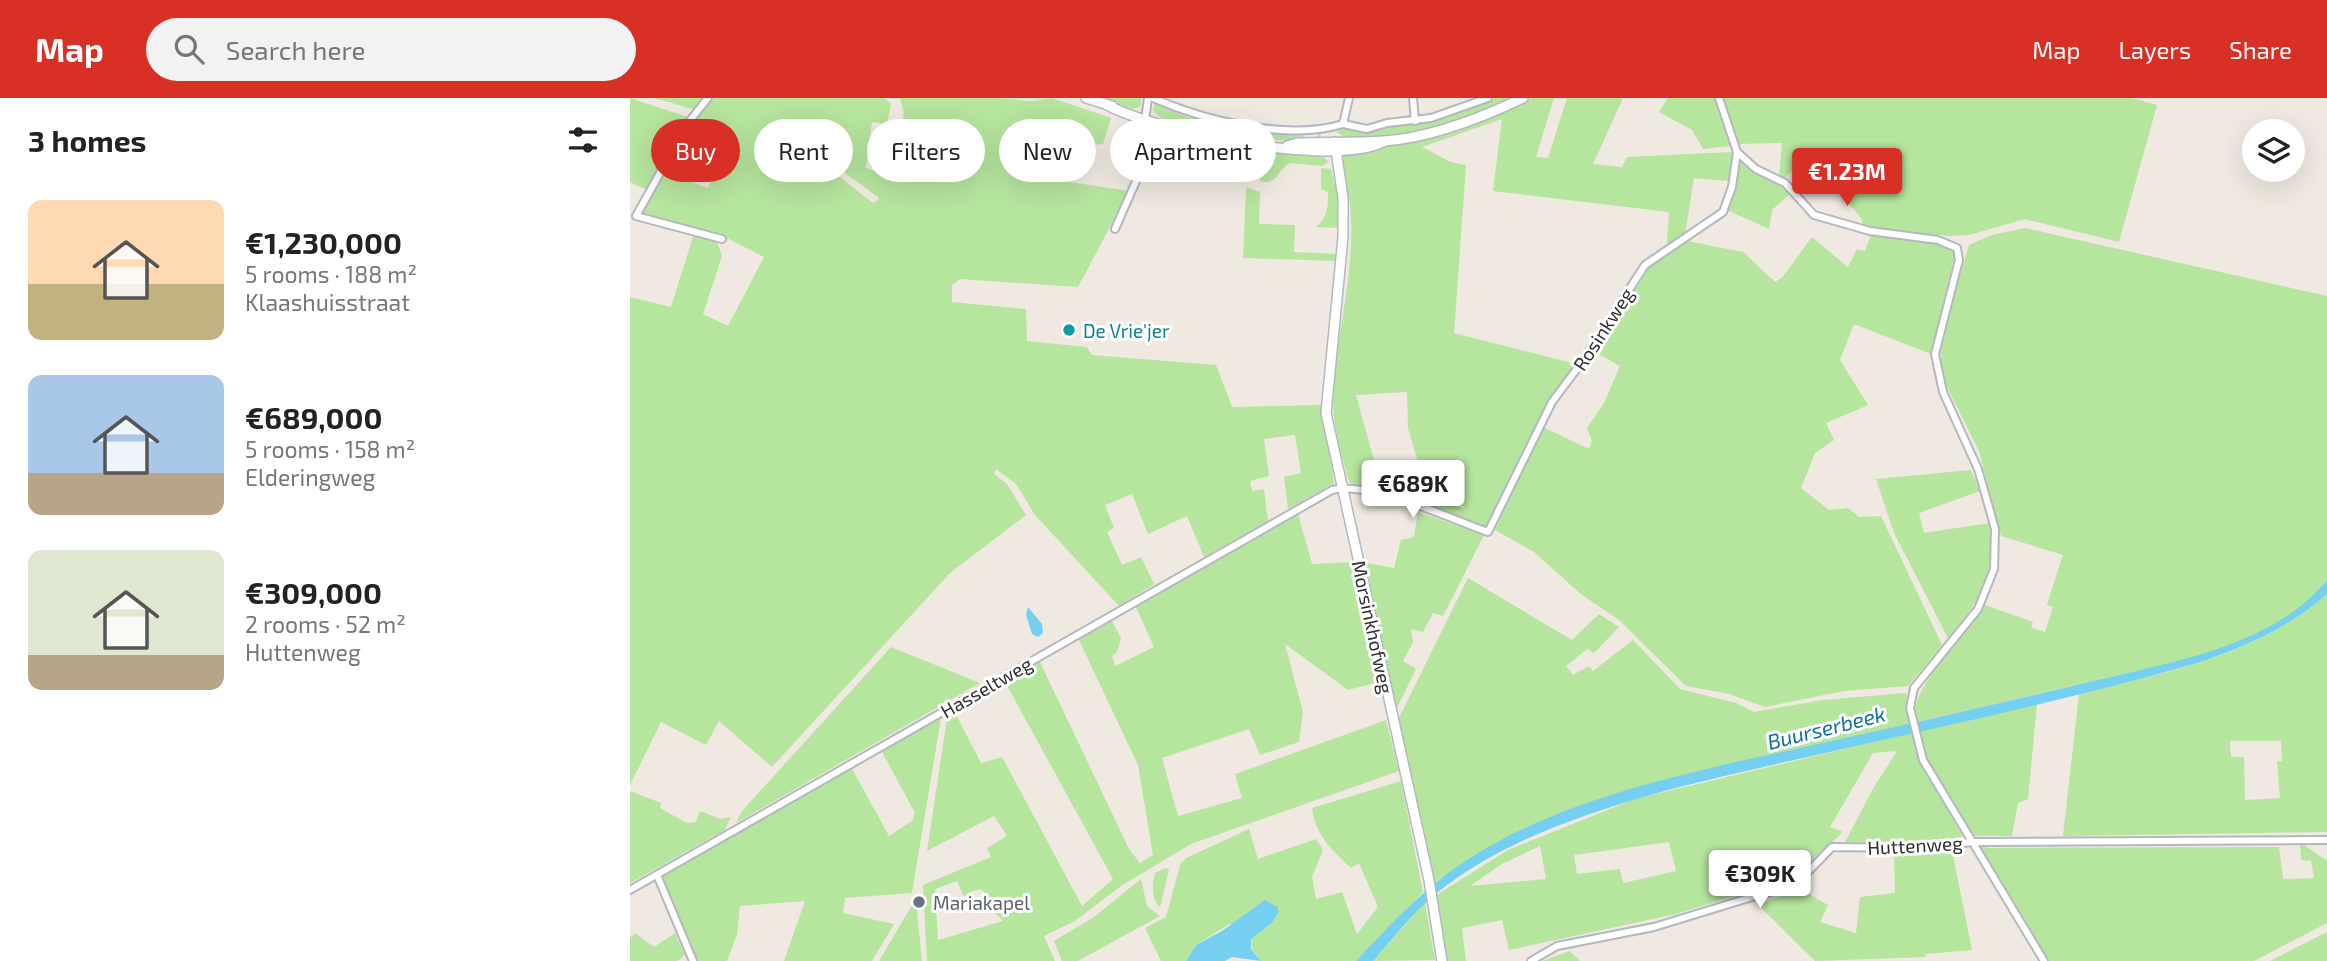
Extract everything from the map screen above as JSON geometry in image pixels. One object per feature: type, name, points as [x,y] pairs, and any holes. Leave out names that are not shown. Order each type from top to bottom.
[{"type":"street","points":[[708,98],[688,123],[636,216],[722,239]]},
{"type":"street","points":[[1086,98],[1183,130],[1244,143],[1335,147],[1416,136],[1464,122],[1523,98]]},
{"type":"street","points":[[1115,229],[1137,179],[1148,98]]},
{"type":"street","points":[[1153,98],[1192,115],[1228,124],[1310,130],[1334,128],[1343,124],[1367,129],[1387,123],[1415,121],[1488,98]]},
{"type":"street","points":[[1343,124],[1349,98]]},
{"type":"street","points":[[1413,98],[1415,121]]},
{"type":"street","points":[[1719,98],[1737,152],[1756,169],[1785,183],[1815,215],[1870,231],[1938,240],[1957,248],[1959,260],[1935,354],[1943,392],[1978,469],[1986,497],[1994,529],[1994,569],[1978,609],[1914,688],[1910,708],[1923,760],[2044,961]]},
{"type":"street","name":"Morsinkhofweg","points":[[1335,147],[1343,199],[1343,237],[1325,398],[1430,883],[1443,961]]},
{"type":"street","name":"Rosinkweg","points":[[1343,488],[1373,491],[1488,532],[1552,402],[1583,362],[1645,265],[1723,212],[1732,187],[1737,152]]},
{"type":"street","name":"Hasseltweg","points":[[630,890],[1135,601],[1332,490],[1343,488]]},
{"type":"street","name":"Huttenweg","points":[[1531,961],[1557,946],[1654,927],[1788,886],[1806,874],[1832,847],[1919,848],[1972,842],[2327,840]]},
{"type":"street","points":[[657,875],[693,961]]},
{"type":"green space","points":[[630,98],[688,117],[651,119],[651,182],[647,190],[630,182]]},
{"type":"green space","points":[[654,98],[704,98],[693,109]]},
{"type":"green space","points":[[712,98],[885,98],[891,104],[888,119],[867,119],[867,182],[985,182],[985,119],[903,119],[900,98],[997,98],[1031,101],[1052,98],[1111,118],[1103,144],[1096,145],[1096,119],[999,119],[999,182],[1070,182],[1129,191],[1078,287],[960,279],[952,285],[952,302],[1026,309],[1027,341],[1087,347],[1092,355],[1216,365],[1232,407],[1322,405],[1334,483],[1288,509],[1284,477],[1301,473],[1295,435],[1264,439],[1269,476],[1250,481],[1252,491],[1264,489],[1268,521],[1204,557],[1187,516],[1148,534],[1132,494],[1105,505],[1114,528],[1107,532],[1122,565],[1141,557],[1154,584],[1119,606],[1035,515],[1016,484],[996,469],[994,474],[1007,484],[1026,515],[950,573],[772,767],[719,721],[706,745],[661,722],[630,785],[630,297],[671,307],[694,234],[716,239],[722,256],[703,314],[728,326],[764,257],[725,237],[641,213],[658,182],[692,182],[708,188],[710,182],[740,182],[740,119],[696,119]]},
{"type":"green space","points":[[1099,98],[1141,98],[1141,106],[1133,109]]},
{"type":"green space","points":[[1494,98],[1514,98],[1431,128],[1384,139],[1349,139],[1336,132],[1344,127],[1365,131],[1422,122]]},
{"type":"green space","points":[[1531,98],[1554,98],[1536,157],[1548,158],[1567,98],[1623,98],[1593,164],[1622,167],[1627,157],[1732,152],[1730,181],[1694,178],[1685,235],[1667,244],[1669,212],[1493,191],[1502,119],[1422,147],[1451,162],[1466,165],[1454,333],[1576,364],[1549,401],[1486,528],[1421,504],[1429,492],[1466,510],[1429,469],[1421,472],[1408,428],[1407,392],[1356,395],[1383,493],[1351,485],[1347,476],[1333,407],[1335,369],[1351,251],[1348,194],[1341,166],[1345,155],[1351,152],[1466,124]]},
{"type":"green space","points":[[1668,98],[1714,98],[1731,146],[1703,149],[1692,130],[1659,112]]},
{"type":"green space","points":[[1721,98],[2132,98],[2157,105],[2119,242],[2025,219],[1969,235],[1949,236],[1864,227],[1861,218],[1836,189],[1851,177],[1815,148],[1784,179],[1779,177],[1782,143],[1737,144]]},
{"type":"green space","points":[[1155,102],[1171,111],[1196,119],[1164,119],[1153,110]]},
{"type":"green space","points":[[1276,131],[1304,133],[1304,138],[1317,139],[1318,133],[1321,133],[1320,141],[1276,140]]},
{"type":"green space","points":[[1276,149],[1323,157],[1329,162],[1322,166],[1290,163],[1276,176]]},
{"type":"green space","points":[[1738,158],[1791,193],[1772,210],[1769,229],[1727,210]]},
{"type":"green space","points":[[1321,168],[1331,169],[1338,197],[1339,228],[1316,227],[1325,215],[1328,202],[1328,192],[1321,189]]},
{"type":"green space","points":[[1246,187],[1260,192],[1259,224],[1295,225],[1294,252],[1337,254],[1337,261],[1243,258]]},
{"type":"green space","points":[[2025,228],[2327,296],[2327,580],[2303,604],[2274,624],[2243,640],[2209,652],[2174,663],[1915,722],[1915,708],[1921,693],[1985,605],[2033,622],[2031,628],[2045,632],[2053,607],[2047,605],[2063,555],[2001,536],[1979,451],[1947,387],[1940,360],[1944,331],[1969,245],[1992,235]]},
{"type":"green space","points":[[1871,234],[1941,242],[1955,254],[1931,354],[1854,324],[1840,360],[1868,405],[1826,423],[1834,440],[1815,453],[1801,488],[1829,510],[1848,508],[1859,517],[1881,516],[1942,645],[1908,686],[1844,691],[1765,707],[1729,694],[1686,686],[1619,620],[1582,595],[1534,552],[1495,530],[1543,427],[1589,449],[1592,441],[1587,428],[1604,403],[1620,366],[1591,350],[1643,272],[1657,257],[1687,241],[1743,252],[1775,282],[1782,278],[1812,237],[1848,267],[1857,249],[1865,251]]},
{"type":"green space","points":[[1971,470],[1980,491],[1919,513],[1924,533],[1989,523],[1988,573],[1970,611],[1948,638],[1894,533],[1876,479]]},
{"type":"green space","points":[[1418,512],[1484,535],[1443,616],[1433,613],[1423,632],[1411,629],[1413,642],[1403,661],[1416,669],[1395,712],[1358,545],[1366,563],[1394,568],[1401,540],[1414,537]]},
{"type":"green space","points":[[1298,514],[1312,564],[1352,562],[1379,682],[1348,690],[1285,644],[1303,712],[1299,742],[1260,755],[1249,729],[1162,758],[1178,816],[1242,798],[1235,774],[1386,720],[1399,771],[1191,844],[1121,886],[1075,921],[1044,936],[1055,961],[927,961],[923,885],[991,857],[987,848],[1007,836],[994,816],[927,851],[948,712],[953,709],[981,763],[1002,757],[1082,906],[1113,879],[1004,680],[1039,660],[1129,849],[1140,863],[1153,855],[1138,765],[1078,638],[1111,619],[1121,638],[1117,652],[1112,656],[1115,666],[1154,647],[1135,605]],"holes":[[[957,881],[964,897],[969,892],[981,889],[996,905],[992,910],[1003,921],[938,940],[935,889]]]},
{"type":"green space","points":[[1468,578],[1572,640],[1599,614],[1619,627],[1594,653],[1587,649],[1566,666],[1573,675],[1589,666],[1593,671],[1633,640],[1680,689],[1736,703],[1754,712],[1823,700],[1906,693],[1910,724],[1727,766],[1574,811],[1487,850],[1433,884],[1414,788],[1397,722]]},
{"type":"green space","points":[[2327,594],[2327,832],[2063,836],[2079,694],[2209,659],[2241,647],[2300,615]],"holes":[[[2230,741],[2281,741],[2282,761],[2277,762],[2280,798],[2245,800],[2244,757],[2231,757]]]},
{"type":"green space","points":[[891,647],[980,683],[736,823],[742,811]]},
{"type":"green space","points":[[2037,704],[2028,799],[2018,803],[2012,836],[1973,836],[1928,761],[1917,731]]},
{"type":"green space","points":[[941,718],[912,893],[845,898],[843,913],[894,924],[872,961],[784,961],[805,901],[740,906],[737,934],[727,961],[697,961],[682,933],[662,877],[851,767],[889,836],[913,820],[915,813],[881,750]]},
{"type":"green space","points":[[1911,733],[1921,761],[1963,837],[1904,843],[1845,842],[1874,787],[1897,751],[1873,753],[1830,827],[1842,831],[1840,835],[1788,880],[1676,914],[1509,950],[1502,920],[1462,928],[1466,961],[1447,961],[1435,896],[1508,850],[1635,799]],"holes":[[[1669,842],[1676,871],[1623,883],[1620,869],[1577,874],[1574,855]],[[1540,846],[1546,879],[1470,886],[1502,864]]]},
{"type":"green space","points":[[1401,781],[1423,892],[1356,961],[1261,961],[1252,949],[1251,938],[1272,924],[1229,924],[1196,945],[1186,961],[1161,961],[1145,928],[1166,917],[1180,865],[1186,858],[1249,829],[1258,859],[1316,839],[1323,850],[1312,877],[1316,899],[1342,892],[1357,934],[1378,907],[1359,863],[1351,868],[1331,848],[1317,826],[1312,808]]},
{"type":"green space","points":[[630,791],[661,803],[660,808],[687,823],[696,822],[700,811],[720,819],[731,817],[725,830],[630,883]]},
{"type":"green space","points":[[2300,842],[2327,861],[2327,923],[2254,961],[2048,961],[1976,844],[1989,848],[2279,847],[2283,879],[2314,878],[2311,861],[2301,860]]},
{"type":"green space","points":[[1952,851],[1972,950],[1926,954],[1925,957],[1815,961],[1758,905],[1789,893],[1804,882],[1812,896],[1828,905],[1820,922],[1856,933],[1860,897],[1895,893],[1894,855]]},
{"type":"green space","points":[[1169,869],[1160,908],[1154,896],[1153,882],[1155,873]]},
{"type":"green space","points":[[1141,879],[1147,906],[1160,916],[1078,961],[1062,961],[1054,941],[1094,917]]},
{"type":"green space","points":[[916,901],[922,961],[879,961],[912,905]]},
{"type":"green space","points":[[1425,903],[1435,960],[1373,961],[1421,907]]},
{"type":"green space","points":[[2327,932],[2327,961],[2270,961]]},
{"type":"green space","points":[[635,933],[654,947],[675,933],[685,955],[677,961],[630,961],[630,938]]},
{"type":"green space","points":[[1570,951],[1580,961],[1542,961]]},
{"type":"water","points":[[2327,580],[2327,594],[2297,617],[2247,644],[2194,664],[2048,702],[1710,779],[1613,806],[1565,823],[1476,865],[1429,900],[1373,961],[1356,961],[1412,904],[1458,866],[1512,834],[1552,816],[1594,800],[1681,775],[2149,668],[2216,650],[2277,622],[2304,603]]},
{"type":"water","points":[[1028,607],[1042,624],[1043,633],[1038,637],[1032,634],[1026,615]]},
{"type":"water","points":[[1265,900],[1277,907],[1279,912],[1271,924],[1251,939],[1251,949],[1261,961],[1232,957],[1225,961],[1186,961],[1196,945],[1222,931]]},
{"type":"place","name":"De Vrie'jer","points":[[1069,330]]},
{"type":"place","name":"Mariakapel","points":[[919,902]]},
{"type":"water label","name":"Buurserbeek","points":[[1826,727]]}]
